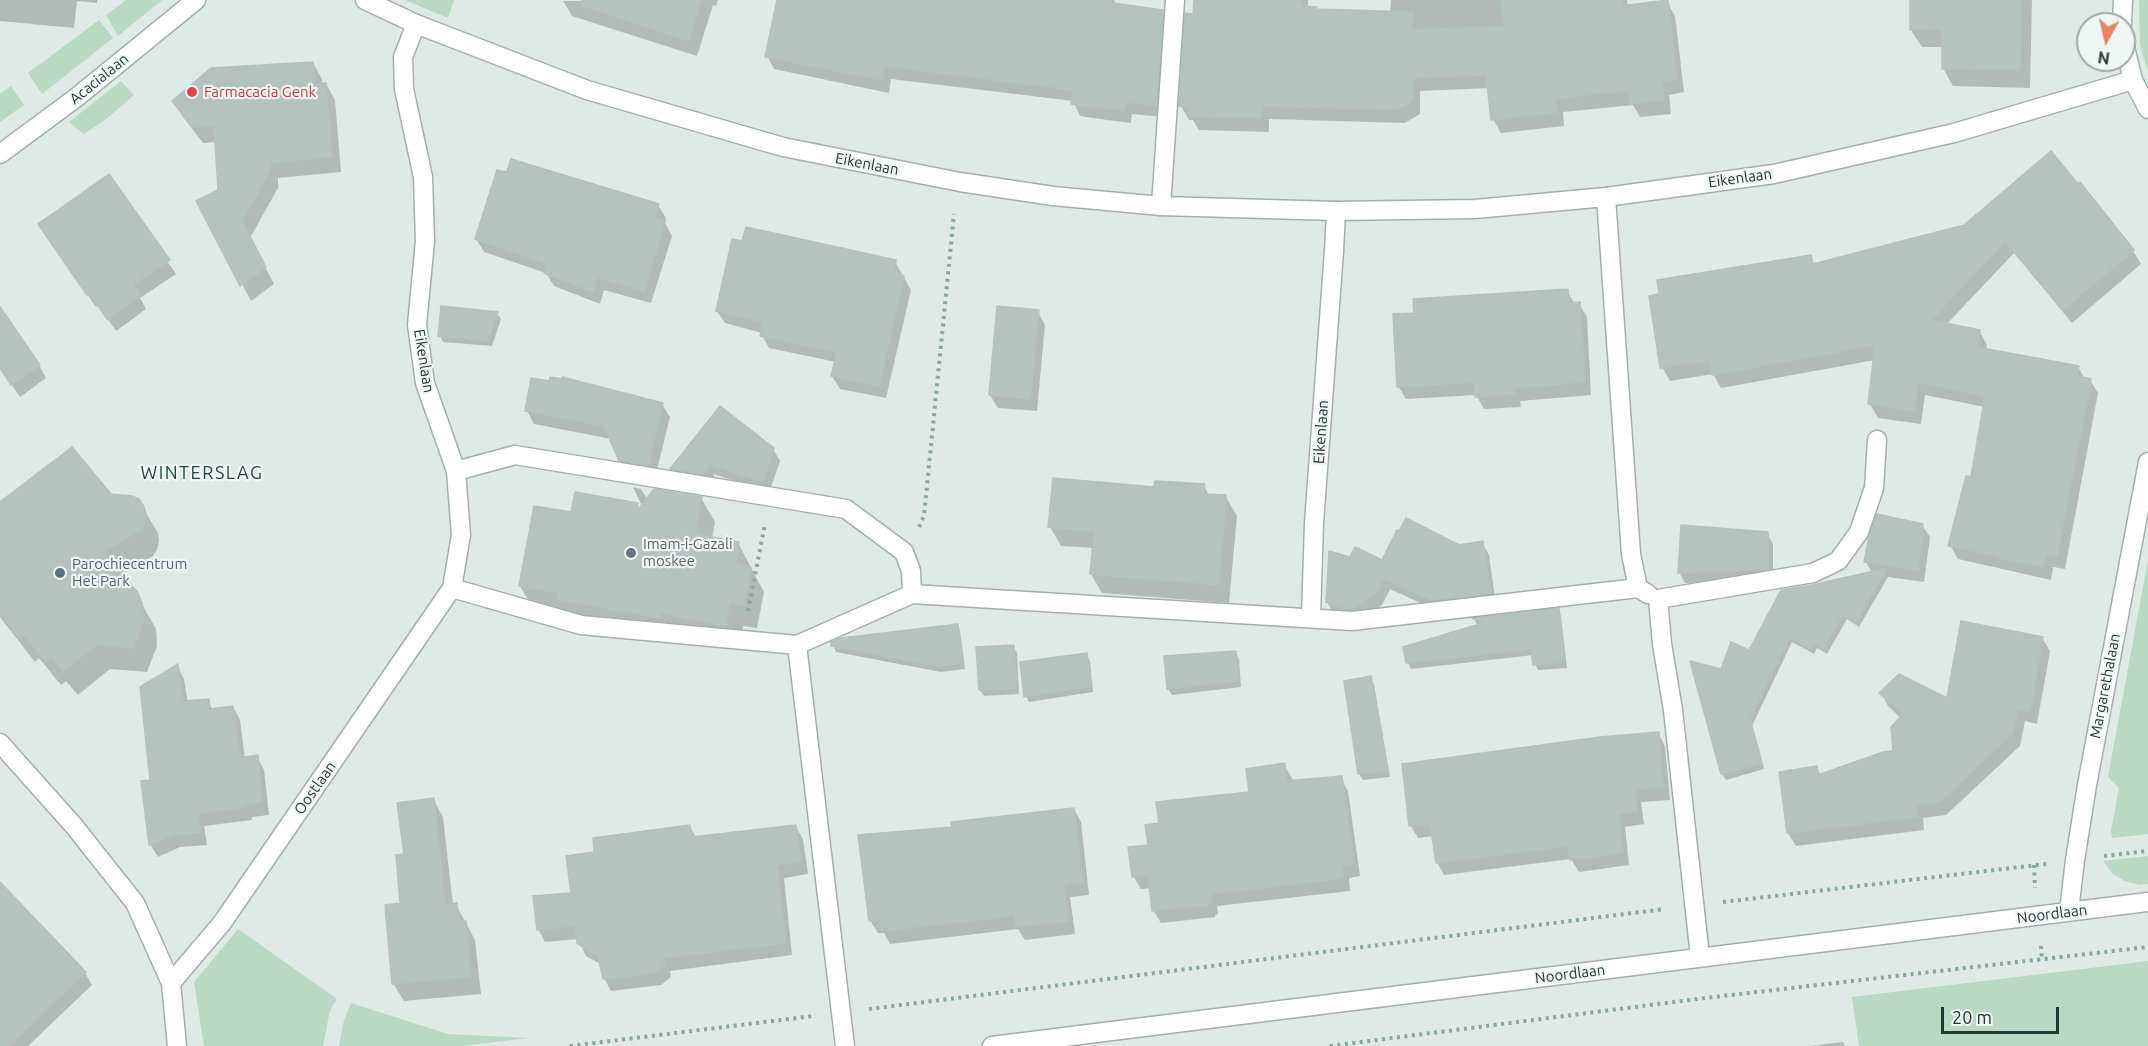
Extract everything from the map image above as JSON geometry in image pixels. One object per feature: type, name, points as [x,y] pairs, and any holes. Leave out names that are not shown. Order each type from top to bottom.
[{"type":"street","name":"Acacialaan","points":[[0,153],[76,97],[196,0]]},
{"type":"street","name":"Eikenlaan","points":[[365,0],[416,24],[587,90],[783,147],[960,182],[1053,196],[1161,206],[1336,211],[1475,209],[1606,197],[1774,174],[1954,133],[2133,80]]},
{"type":"street","points":[[1161,206],[1175,0]]},
{"type":"street","name":"Eikenlaan","points":[[416,24],[403,62],[404,89],[423,177],[425,241],[417,325],[425,383],[456,471],[461,535],[452,588]]},
{"type":"street","points":[[2131,72],[2148,109]]},
{"type":"street","points":[[1606,197],[1631,554],[1638,588]]},
{"type":"street","name":"Eikenlaan","points":[[1311,617],[1314,523],[1336,211]]},
{"type":"street","points":[[452,588],[581,624],[797,645],[912,594],[1352,621],[1638,588],[1658,599],[1813,573],[1838,561],[1859,532],[1874,488],[1877,440]]},
{"type":"street","points":[[456,471],[515,455],[846,509],[904,552],[911,571],[912,594]]},
{"type":"street","name":"Margarethalaan","points":[[2069,911],[2075,860],[2100,714],[2148,462]]},
{"type":"street","name":"Oostlaan","points":[[171,983],[222,923],[452,588]]},
{"type":"street","points":[[1658,599],[1662,644],[1673,710],[1700,957]]},
{"type":"street","points":[[797,645],[845,1046]]},
{"type":"street","points":[[0,743],[74,826],[135,903],[171,983],[177,1046]]},
{"type":"street","name":"Noordlaan","points":[[992,1046],[2148,902]]},
{"type":"path","points":[[915,535],[924,516],[954,214]]},
{"type":"path","points":[[742,640],[770,497]]},
{"type":"path","points":[[2075,860],[2148,851]]},
{"type":"path","points":[[570,1046],[1695,905],[2034,865],[2035,895]]},
{"type":"path","points":[[2040,937],[2042,960]]},
{"type":"path","points":[[1330,1046],[1706,998],[2148,947]]},
{"type":"green space","points":[[126,0],[162,0],[118,36],[106,15]]},
{"type":"green space","points":[[405,0],[454,0],[448,18]]},
{"type":"green space","points":[[2139,0],[2148,0],[2148,72],[2140,45]]},
{"type":"green space","points":[[99,20],[113,38],[42,94],[28,73]]},
{"type":"green space","points":[[121,81],[134,95],[105,120],[84,134],[69,122]]},
{"type":"green space","points":[[11,86],[24,105],[0,122],[0,94]]},
{"type":"green space","points":[[2148,560],[2148,834],[2112,838],[2111,831],[2119,788],[2108,777]]},
{"type":"green space","points":[[2148,856],[2148,884],[2139,885],[2113,874],[2103,861]]},
{"type":"green space","points":[[238,929],[337,999],[330,1010],[323,1046],[204,1046],[194,982]]},
{"type":"green space","points":[[2148,961],[2148,1046],[1859,1046],[1852,997]]},
{"type":"green space","points":[[351,1003],[448,1034],[528,1038],[462,1046],[339,1046],[344,1020]]},
{"type":"building","points":[[582,0],[701,0],[688,41],[581,5]]},
{"type":"building","points":[[777,0],[1112,0],[1113,3],[1163,10],[1157,105],[1125,102],[1124,110],[1098,108],[1071,104],[1073,90],[885,66],[882,80],[765,57]]},
{"type":"building","points":[[1194,0],[1301,0],[1301,6],[1317,7],[1316,9],[1413,12],[1412,30],[1504,26],[1501,0],[1622,0],[1622,6],[1668,0],[1677,79],[1662,81],[1664,100],[1630,104],[1628,91],[1594,94],[1556,99],[1557,112],[1491,120],[1486,75],[1413,78],[1413,100],[1396,110],[1262,106],[1261,118],[1189,117],[1189,107],[1179,106],[1185,13],[1193,14]]},
{"type":"building","points":[[1910,0],[2021,0],[2020,70],[1942,69],[1942,29],[1910,30]]},
{"type":"building","points":[[313,62],[315,83],[326,83],[332,157],[270,162],[270,171],[242,221],[266,267],[240,286],[196,201],[218,190],[214,126],[193,127],[172,101],[211,68]]},
{"type":"building","points":[[2051,151],[2078,184],[2080,182],[2134,250],[2063,310],[2005,241],[1931,320],[1980,330],[1977,347],[2079,366],[2077,376],[2091,379],[2057,556],[2046,554],[2043,567],[1948,546],[1966,476],[1971,477],[1985,396],[1918,382],[1914,411],[1868,404],[1875,345],[1712,375],[1710,360],[1660,368],[1649,296],[1659,294],[1657,280],[1811,255],[1813,264],[1964,225]]},
{"type":"building","points":[[511,159],[659,204],[655,218],[665,221],[644,291],[597,277],[593,292],[544,273],[547,264],[475,239],[497,170],[507,172]]},
{"type":"building","points":[[109,174],[170,260],[133,284],[140,296],[107,319],[90,294],[87,295],[38,224]]},
{"type":"building","points":[[746,227],[896,260],[894,273],[904,276],[879,386],[831,376],[837,352],[760,336],[763,322],[716,311],[732,239],[742,241]]},
{"type":"building","points":[[1568,289],[1569,303],[1580,302],[1585,382],[1514,388],[1514,394],[1475,397],[1474,382],[1397,387],[1393,314],[1414,313],[1413,299]]},
{"type":"building","points":[[441,306],[498,312],[488,341],[438,336]]},
{"type":"building","points":[[997,306],[1039,310],[1030,399],[989,395]]},
{"type":"building","points":[[0,307],[40,365],[11,385],[0,368]]},
{"type":"building","points":[[550,377],[562,379],[562,377],[663,403],[648,465],[619,461],[604,426],[525,411],[531,378],[549,381]]},
{"type":"building","points":[[720,406],[774,448],[763,482],[708,464],[706,475],[670,469]]},
{"type":"building","name":"Parochiecentrum Het Park","points":[[72,447],[111,494],[132,496],[139,499],[144,507],[146,515],[144,525],[139,531],[103,552],[138,593],[144,620],[133,648],[96,645],[63,671],[51,657],[46,661],[24,635],[20,638],[0,613],[0,502]]},
{"type":"building","points":[[1053,478],[1154,487],[1155,481],[1205,484],[1204,494],[1226,495],[1219,585],[1090,574],[1094,531],[1048,527]]},
{"type":"building","name":"Imam-i-Gazali moskee","points":[[654,489],[702,497],[695,534],[739,542],[736,563],[751,567],[744,605],[729,602],[726,626],[660,613],[659,618],[557,599],[558,593],[519,586],[534,506],[571,512],[575,492],[638,503],[636,512]]},
{"type":"building","points":[[1877,514],[1923,524],[1918,570],[1864,562],[1869,536]]},
{"type":"building","points":[[1406,518],[1459,545],[1483,541],[1491,594],[1432,600],[1383,579],[1376,593],[1355,607],[1346,609],[1326,602],[1329,551],[1350,557],[1355,547],[1382,560],[1397,530],[1399,531]]},
{"type":"building","points":[[1681,525],[1768,532],[1768,569],[1678,573]]},
{"type":"building","points":[[1887,568],[1856,622],[1843,614],[1823,648],[1813,643],[1810,649],[1789,637],[1750,719],[1762,763],[1721,774],[1690,661],[1721,669],[1731,642],[1749,650],[1781,590]]},
{"type":"building","points":[[1559,608],[1564,662],[1533,665],[1531,649],[1406,663],[1403,647],[1483,623],[1472,618]]},
{"type":"building","points":[[1961,621],[2043,637],[2030,711],[2018,709],[2013,733],[1939,802],[1916,805],[1918,817],[1787,833],[1779,772],[1817,766],[1818,775],[1883,752],[1893,751],[1891,727],[1903,714],[1879,693],[1899,674],[1947,698]]},
{"type":"building","points":[[958,624],[962,663],[937,666],[831,646],[831,642],[842,638]]},
{"type":"building","points":[[1014,645],[1017,688],[979,690],[976,647]]},
{"type":"building","points":[[1236,651],[1239,681],[1167,689],[1164,656]]},
{"type":"building","points":[[1087,653],[1091,686],[1024,697],[1020,662]]},
{"type":"building","points":[[178,664],[183,701],[209,699],[210,709],[233,706],[240,758],[258,755],[262,802],[246,804],[246,807],[198,813],[200,832],[172,835],[149,845],[141,781],[150,780],[140,687]]},
{"type":"building","points":[[1371,676],[1388,771],[1358,774],[1344,681]]},
{"type":"building","points":[[1659,732],[1663,787],[1635,790],[1637,812],[1619,814],[1623,853],[1570,860],[1568,846],[1436,863],[1430,824],[1409,826],[1402,764],[1600,737]]},
{"type":"building","points":[[1285,763],[1286,781],[1342,776],[1354,863],[1342,865],[1343,878],[1211,894],[1212,901],[1209,905],[1152,911],[1148,875],[1132,877],[1128,847],[1148,845],[1145,825],[1159,823],[1156,802],[1249,792],[1246,769]]},
{"type":"building","points":[[434,798],[445,905],[457,903],[459,922],[466,921],[471,976],[392,984],[385,905],[400,903],[396,855],[404,854],[397,803]]},
{"type":"building","points":[[1074,808],[1083,882],[1064,884],[1068,921],[1016,927],[1014,916],[881,931],[879,920],[869,921],[858,835],[952,827],[951,822]]},
{"type":"building","points":[[690,825],[692,837],[796,825],[801,862],[777,865],[786,943],[664,958],[665,964],[654,973],[603,979],[598,956],[577,943],[575,926],[537,930],[533,896],[571,893],[566,856],[594,852],[593,838]]},
{"type":"building","points":[[0,882],[86,972],[9,1046],[0,1046]]},
{"type":"place","name":"Farmacacia Genk","points":[[192,92]]},
{"type":"place","name":"Imam-i-Gazali moskee","points":[[631,553]]},
{"type":"place","name":"Parochiecentrum Het Park","points":[[60,573]]},
{"type":"district","name":"WINTERSLAG","points":[[202,473]]}]
